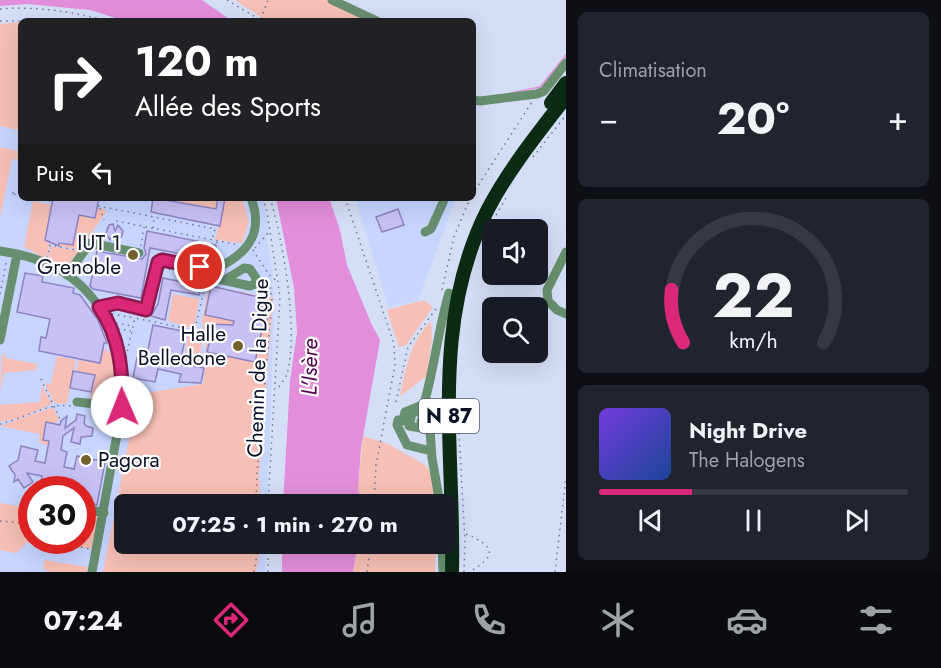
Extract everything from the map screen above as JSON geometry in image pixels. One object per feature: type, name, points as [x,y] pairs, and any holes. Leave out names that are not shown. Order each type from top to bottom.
[{"type":"highway","name":"N 87","points":[[442,494],[440,363],[444,295],[465,239],[485,197],[509,159],[566,83]]},
{"type":"highway","name":"N 87","points":[[452,572],[448,373],[450,338],[457,292],[473,242],[492,201],[566,97]]},
{"type":"highway","points":[[443,554],[443,572]]},
{"type":"street","points":[[332,0],[371,18]]},
{"type":"street","points":[[476,100],[537,94],[544,91],[566,63]]},
{"type":"street","points":[[99,307],[118,303],[146,310],[158,262],[162,260],[212,270],[250,247],[257,216],[252,201]]},
{"type":"street","points":[[425,232],[431,229],[444,201]]},
{"type":"street","points":[[67,275],[90,243],[139,253]]},
{"type":"street","points":[[566,252],[548,290],[548,301],[557,310],[566,314]]},
{"type":"street","points":[[0,340],[17,254]]},
{"type":"street","points":[[4,255],[17,254],[37,259],[67,275],[99,307],[108,321],[117,347],[123,384],[122,407],[92,572]]},
{"type":"street","points":[[212,270],[213,278],[225,280]]},
{"type":"street","points":[[423,420],[432,382],[444,295]]},
{"type":"street","points":[[73,404],[122,407]]},
{"type":"street","points":[[406,423],[405,412],[423,420],[430,430],[431,451],[440,494]]},
{"type":"street","points":[[423,420],[406,423],[398,420],[397,425],[407,445],[431,451]]},
{"type":"street","points":[[96,511],[104,513]]},
{"type":"path","points":[[227,0],[258,18]]},
{"type":"path","points":[[262,18],[268,0]]},
{"type":"path","points":[[0,9],[71,11],[98,18]]},
{"type":"path","points":[[0,21],[18,20]]},
{"type":"path","points":[[476,189],[537,94]]},
{"type":"path","points":[[533,158],[566,115]]},
{"type":"path","points":[[495,219],[509,192]]},
{"type":"path","name":"Chemin de la Digue","points":[[264,201],[280,297],[269,494]]},
{"type":"path","points":[[271,201],[280,242],[292,327],[287,375],[276,392]]},
{"type":"path","points":[[346,201],[394,344],[394,374],[376,465],[375,494]]},
{"type":"path","points":[[444,295],[448,256],[468,201]]},
{"type":"path","points":[[104,220],[99,207],[215,229],[212,240]]},
{"type":"path","points":[[153,228],[155,217]]},
{"type":"path","points":[[116,221],[250,247],[269,275],[278,281]]},
{"type":"path","points":[[139,253],[145,226]]},
{"type":"path","points":[[250,247],[270,231]]},
{"type":"path","points":[[216,249],[218,241]]},
{"type":"path","points":[[47,260],[50,244],[80,251]]},
{"type":"path","points":[[0,294],[4,255]]},
{"type":"path","points":[[157,267],[176,270]]},
{"type":"path","points":[[195,330],[206,282],[212,270]]},
{"type":"path","points":[[201,275],[206,282]]},
{"type":"path","points":[[256,494],[272,301],[270,284],[265,280]]},
{"type":"path","points":[[396,402],[408,347],[438,306]]},
{"type":"path","points":[[111,314],[208,333]]},
{"type":"path","points":[[125,361],[135,318]]},
{"type":"path","points":[[112,322],[133,326]]},
{"type":"path","points":[[115,328],[132,332]]},
{"type":"path","points":[[41,379],[60,419]]},
{"type":"path","points":[[0,424],[28,417],[54,406],[73,404]]},
{"type":"path","points":[[459,425],[465,534],[464,572]]},
{"type":"path","points":[[555,572],[566,477]]},
{"type":"path","points":[[0,521],[18,523]]},
{"type":"path","points":[[465,534],[482,540],[488,546],[489,553],[485,561],[469,572]]},
{"type":"path","points":[[254,572],[257,554]]},
{"type":"path","points":[[268,554],[268,572]]},
{"type":"path","points":[[367,572],[369,554]]},
{"type":"shaded area","points":[[235,0],[332,0],[371,18],[262,18]]},
{"type":"shaded area","points":[[18,22],[18,130],[0,126],[0,24]]},
{"type":"shaded area","points":[[18,24],[18,201],[264,201],[270,231],[266,234],[272,270],[274,314],[267,494],[114,494],[114,554],[266,554],[265,572],[0,572],[0,25]]},
{"type":"shaded area","points":[[0,147],[18,151],[18,160],[12,159],[0,218]]},
{"type":"shaded area","points":[[33,201],[52,205],[45,240],[50,241],[46,259],[24,247]]},
{"type":"shaded area","points":[[175,201],[217,201],[216,209]]},
{"type":"shaded area","points":[[224,201],[243,201],[249,222],[242,243],[215,240]]},
{"type":"shaded area","points":[[356,201],[455,201],[418,301],[389,307]]},
{"type":"shaded area","points":[[97,208],[104,209],[106,212],[80,250],[58,246],[59,243],[73,245],[79,215]]},
{"type":"shaded area","points":[[50,246],[79,251],[65,268],[48,259]]},
{"type":"shaded area","points":[[209,286],[273,298],[259,475],[260,494],[118,494],[137,399],[145,393],[203,384],[207,357],[202,320]]},
{"type":"shaded area","points":[[173,294],[199,299],[194,329],[168,321]]},
{"type":"shaded area","points":[[424,300],[433,307],[406,345],[399,347],[387,310]]},
{"type":"shaded area","points":[[431,321],[432,338],[427,376],[400,396],[414,347]]},
{"type":"shaded area","points":[[188,336],[203,339],[199,361],[184,359]]},
{"type":"shaded area","points":[[103,348],[111,353],[117,377],[118,398],[110,404],[90,400],[95,375],[76,372],[79,360],[100,364]]},
{"type":"shaded area","points":[[6,354],[5,358],[37,364],[36,370],[4,373],[0,393],[2,355]]},
{"type":"shaded area","points":[[57,356],[76,360],[67,403],[55,404],[46,386],[46,383],[51,384]]},
{"type":"shaded area","points":[[42,385],[52,404],[21,418],[0,422],[0,405],[40,402]]},
{"type":"shaded area","points":[[53,407],[59,419],[55,424],[46,423],[43,439],[60,443],[49,446],[39,442],[40,434],[0,426]]},
{"type":"shaded area","points":[[363,436],[388,444],[427,466],[435,486],[435,494],[359,494]]},
{"type":"shaded area","points":[[0,503],[18,506],[18,551],[16,553],[0,550]]},
{"type":"shaded area","points":[[96,513],[99,514],[96,529]]},
{"type":"shaded area","points":[[114,516],[114,554],[260,554],[256,572],[103,572]]},
{"type":"shaded area","points":[[356,554],[436,554],[435,572],[353,572]]},
{"type":"shaded area","points":[[45,560],[88,567],[87,572],[50,572],[43,569]]},
{"type":"water","points":[[0,0],[202,0],[228,18],[115,18],[90,10],[27,4],[0,6]]},
{"type":"water","name":"L'Isère","points":[[277,201],[330,201],[340,230],[347,265],[380,340],[361,448],[359,494],[284,494],[290,381],[297,332],[294,288]]},
{"type":"water","points":[[282,554],[356,554],[353,572],[282,572]]},
{"type":"building","points":[[52,201],[98,201],[95,218],[79,215],[73,245],[59,243],[59,246],[45,240]]},
{"type":"building","points":[[153,201],[170,201],[216,209],[217,201],[224,201],[220,226],[151,212]]},
{"type":"building","points":[[398,209],[404,225],[382,232],[376,217]]},
{"type":"building","points":[[113,224],[115,231],[118,225],[123,231],[122,236],[116,241],[113,235],[110,240],[106,233],[109,225]]},
{"type":"building","points":[[147,231],[216,245],[213,260],[150,248],[141,298],[93,289],[90,286],[97,251],[142,259],[146,254],[144,248]]},
{"type":"building","points":[[25,273],[43,276],[42,282],[74,288],[73,293],[80,295],[98,320],[107,343],[104,343],[100,363],[39,351],[41,337],[46,338],[50,319],[17,312]]},
{"type":"building","points":[[163,278],[187,283],[203,281],[199,295],[171,290],[165,320],[151,316],[158,304]]},
{"type":"building","points":[[211,286],[267,299],[266,304],[262,303],[260,314],[268,316],[266,326],[263,325],[255,362],[207,352],[212,331],[207,329],[207,324],[233,325],[234,321],[205,315]]},
{"type":"building","points":[[153,325],[182,331],[181,333],[186,334],[180,364],[204,368],[201,383],[179,382],[181,374],[158,369],[155,382],[133,378],[137,358],[146,360]]},
{"type":"building","points":[[73,371],[95,375],[91,392],[70,388]]},
{"type":"building","name":"Pagora","points":[[77,414],[85,416],[86,426],[93,428],[92,436],[81,437],[80,444],[71,442],[74,428],[63,436],[61,450],[67,452],[64,467],[74,469],[77,456],[105,462],[97,505],[96,476],[42,476],[27,473],[29,476],[18,476],[14,482],[15,475],[9,466],[18,460],[21,446],[38,450],[35,461],[45,463],[49,441],[43,440],[46,422],[60,425],[67,416],[65,428],[76,420]]},
{"type":"waterway","points":[[511,93],[540,87],[566,55]]},
{"type":"place","name":"IUT 1 Grenoble","points":[[133,255]]},
{"type":"place","name":"Halle Belledone","points":[[238,346]]},
{"type":"place","name":"Pagora","points":[[86,460]]},
{"type":"route","points":[[122,407],[123,384],[117,347],[112,329],[99,307],[118,303],[146,310],[158,262],[162,260],[200,267]]}]
